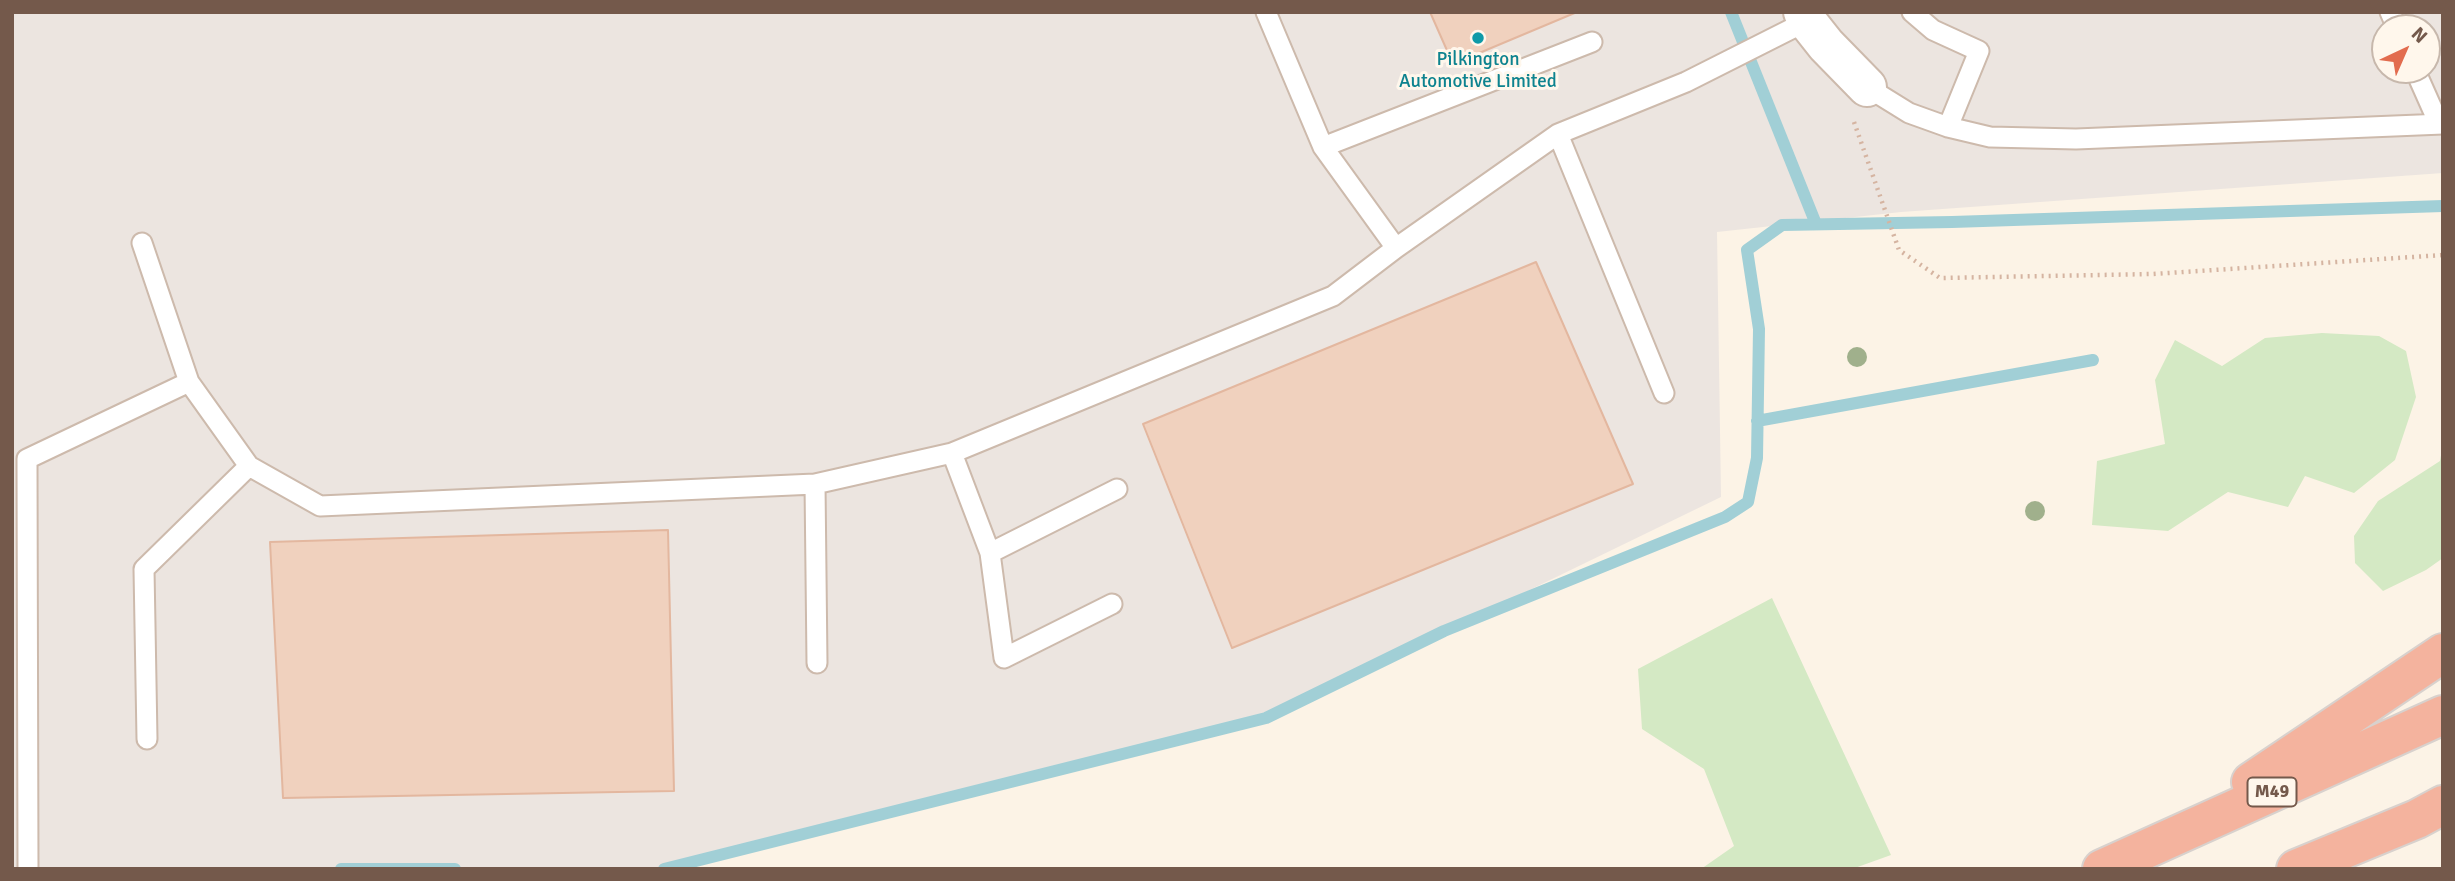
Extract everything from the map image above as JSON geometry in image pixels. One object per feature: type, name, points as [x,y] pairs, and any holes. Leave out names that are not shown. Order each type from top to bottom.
[{"type":"highway","name":"M49","points":[[2156,845],[2443,653]]},
{"type":"highway","name":"M49","points":[[2102,869],[2443,715]]},
{"type":"highway","points":[[2296,869],[2434,811]]},
{"type":"street","points":[[1805,17],[1867,87]]},
{"type":"lane","points":[[1266,12],[1323,147],[1396,248]]},
{"type":"lane","points":[[1912,12],[1933,30],[1979,51],[1948,127]]},
{"type":"lane","points":[[142,243],[189,382],[249,466],[320,506],[815,484],[953,453],[1333,296],[1396,248],[1558,134],[1686,82],[1805,17]]},
{"type":"lane","points":[[1323,147],[1592,42]]},
{"type":"lane","points":[[1867,87],[1909,113],[1948,127],[1990,137],[2076,139],[2441,124],[2422,84]]},
{"type":"lane","points":[[1558,134],[1664,393]]},
{"type":"lane","points":[[28,869],[27,459],[189,382]]},
{"type":"lane","points":[[953,453],[990,553],[1004,658],[1112,604]]},
{"type":"lane","points":[[146,739],[144,569],[249,466]]},
{"type":"lane","points":[[815,484],[817,663]]},
{"type":"lane","points":[[990,553],[1117,489]]},
{"type":"path","points":[[1867,87],[1853,119],[1899,250],[1940,278],[2153,274],[2443,256]]},
{"type":"shaded area","points":[[12,12],[2443,12],[2443,173],[1901,212],[1717,232],[1721,497],[1266,718],[664,869],[12,869]]},
{"type":"green space","points":[[2322,333],[2379,336],[2406,351],[2416,397],[2395,460],[2354,493],[2305,476],[2288,507],[2228,492],[2168,531],[2092,525],[2097,461],[2165,444],[2155,380],[2175,340],[2222,366],[2265,338]]},
{"type":"green space","points":[[2443,444],[2443,558],[2426,570],[2383,591],[2355,563],[2354,536],[2378,501],[2440,461]]},
{"type":"green space","points":[[1772,598],[1891,855],[1852,869],[1701,869],[1734,846],[1704,769],[1642,729],[1638,669]]},
{"type":"building","name":"Pilkington Automotive Limited","points":[[1430,12],[1577,12],[1453,64]]},
{"type":"building","points":[[1536,262],[1633,484],[1232,648],[1143,424]]},
{"type":"building","points":[[668,530],[674,791],[283,798],[270,542]]},
{"type":"waterway","points":[[1731,12],[1816,224]]},
{"type":"waterway","points":[[664,869],[1266,718],[1444,631],[1725,517],[1748,502],[1757,458],[1759,329],[1747,250],[1782,225],[2443,206]]},
{"type":"waterway","points":[[1757,421],[2093,360]]},
{"type":"waterway","points":[[341,869],[455,869]]},
{"type":"place","name":"Pilkington Automotive Limited","points":[[1478,38]]}]
